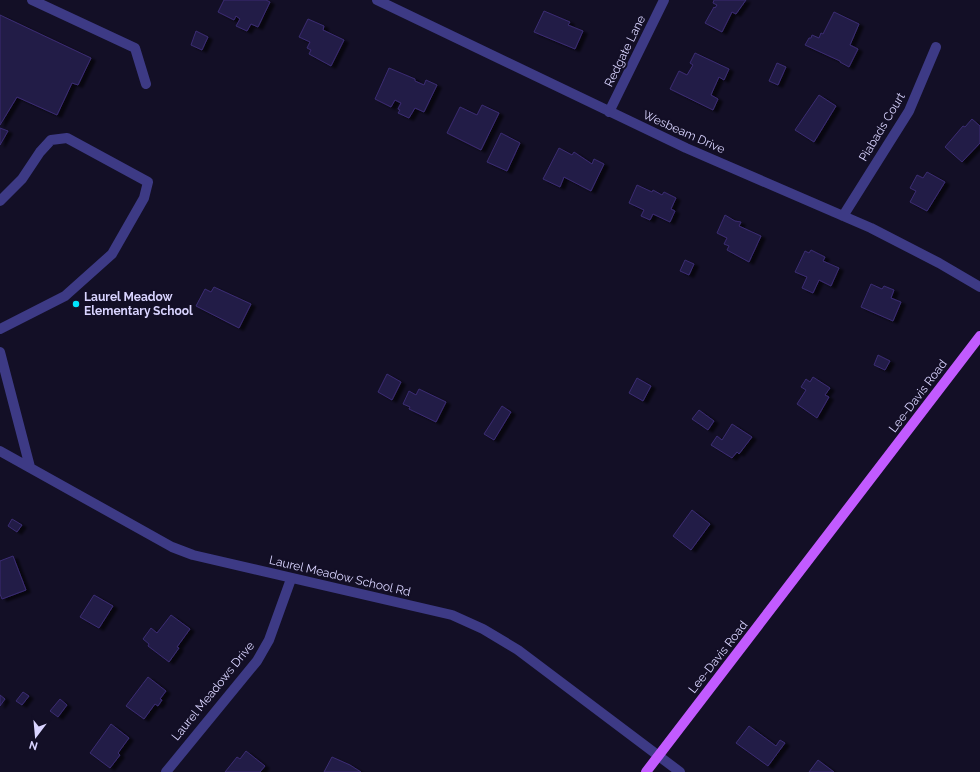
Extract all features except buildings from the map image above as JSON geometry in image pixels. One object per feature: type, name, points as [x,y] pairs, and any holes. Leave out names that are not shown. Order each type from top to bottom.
[{"type":"main road","name":"Lee-Davis Road","points":[[646,772],[980,336]]},
{"type":"street","points":[[32,0],[135,48],[146,84]]},
{"type":"street","name":"Wesbeam Drive","points":[[377,0],[686,148],[843,216],[939,263],[980,287]]},
{"type":"street","name":"Redgate Lane","points":[[610,112],[664,0]]},
{"type":"street","name":"Piabads Court","points":[[843,216],[909,110],[936,47]]},
{"type":"street","points":[[0,201],[22,179],[40,152],[51,140],[67,138],[148,182],[144,198],[112,254],[66,296],[0,329]]},
{"type":"street","points":[[0,352],[30,467]]},
{"type":"street","name":"Laurel Meadow School Rd","points":[[0,451],[172,548],[221,563],[452,615],[483,629],[518,650],[680,772]]},
{"type":"street","name":"Laurel Meadows Drive","points":[[166,772],[257,661],[270,640],[291,579]]},
{"type":"place","name":"Laurel Meadow Elementary School","points":[[76,304]]}]
